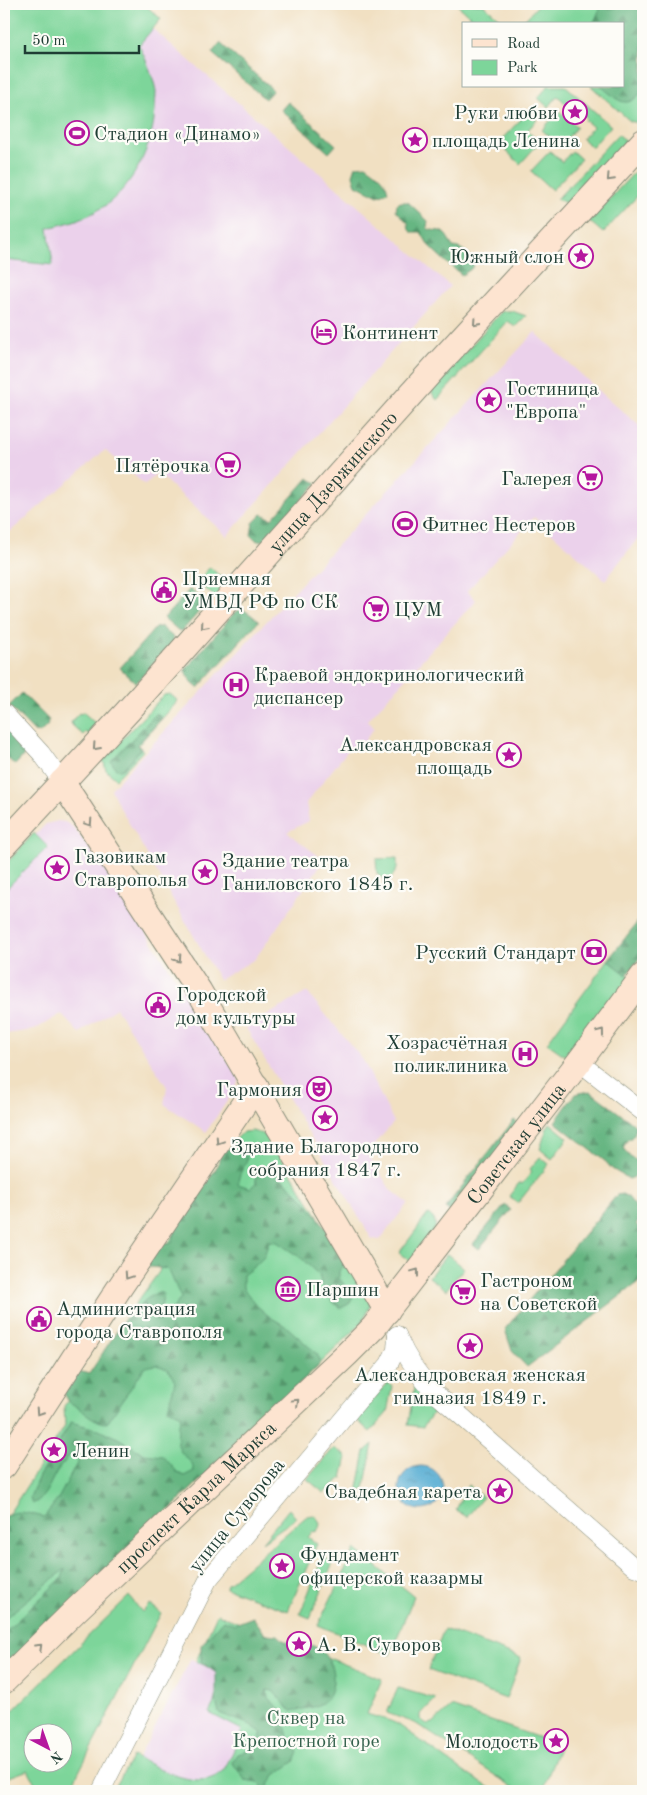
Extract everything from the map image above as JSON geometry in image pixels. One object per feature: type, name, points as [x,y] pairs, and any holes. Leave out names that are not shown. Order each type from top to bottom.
[{"type":"main road","name":"улица Дзержинского","points":[[4,845],[128,711],[437,365],[643,142]]},
{"type":"main road","points":[[62,782],[199,991],[387,1311]]},
{"type":"main road","name":"Советская улица","points":[[387,1311],[643,976]]},
{"type":"main road","points":[[4,1466],[118,1290],[256,1086]]},
{"type":"main road","name":"проспект Карла Маркса","points":[[4,1681],[76,1610],[347,1354],[387,1311]]},
{"type":"street","points":[[4,713],[41,753],[62,782]]},
{"type":"street","points":[[579,1062],[643,1112]]},
{"type":"street","points":[[387,1311],[404,1351],[422,1381],[634,1567],[643,1570]]},
{"type":"street","name":"улица Суворова","points":[[101,1791],[208,1580],[389,1364],[396,1350],[397,1335]]},
{"type":"shaded area","points":[[4,4],[144,4],[161,19],[153,29],[450,286],[227,536],[157,473],[145,485],[105,450],[4,537]]},
{"type":"shaded area","points":[[535,332],[643,429],[643,532],[605,580],[534,517],[467,591],[476,600],[368,720],[374,728],[361,746],[349,749],[306,803],[309,821],[287,832],[324,860],[255,959],[219,980],[111,789]]},
{"type":"shaded area","points":[[58,821],[65,822],[73,827],[107,871],[239,1078],[236,1088],[206,1132],[164,1104],[167,1087],[116,1008],[79,1033],[61,1014],[34,1030],[4,1034],[4,868],[46,824]]},
{"type":"shaded area","points":[[307,992],[363,1060],[394,1122],[367,1153],[390,1189],[408,1203],[380,1240],[372,1239],[246,1028]]},
{"type":"shaded area","points":[[191,1659],[227,1677],[243,1730],[224,1770],[206,1782],[198,1783],[180,1779],[138,1759]]},
{"type":"green space","name":"Стадион «Динамо»","points":[[4,4],[144,4],[161,19],[139,45],[147,62],[156,91],[153,126],[144,155],[129,182],[108,204],[84,217],[48,228],[53,265],[4,260]]},
{"type":"green space","points":[[456,4],[483,4],[504,22],[477,22]]},
{"type":"green space","points":[[539,4],[643,4],[642,120],[637,122],[630,121],[593,88],[624,88],[624,22],[523,22]]},
{"type":"green space","points":[[602,4],[639,4],[643,9],[643,90],[632,101],[627,102],[617,99],[603,88],[624,88],[624,22],[593,22]]},
{"type":"green space","points":[[220,43],[273,90],[265,99],[212,53]]},
{"type":"green space","points":[[546,88],[568,88],[611,126],[592,147],[582,139],[593,127],[585,120],[587,118],[569,101],[566,104],[558,96],[548,107],[538,98]]},
{"type":"green space","points":[[288,102],[336,145],[329,153],[281,110]]},
{"type":"green space","points":[[559,111],[577,127],[560,146],[542,130]]},
{"type":"green space","points":[[528,112],[537,120],[527,131],[540,142],[520,164],[498,143]]},
{"type":"green space","points":[[618,134],[626,141],[570,201],[566,203],[557,199]]},
{"type":"green space","points":[[550,151],[562,162],[572,151],[581,159],[552,190],[531,171]]},
{"type":"green space","points":[[643,163],[643,190],[603,233],[589,221]]},
{"type":"green space","points":[[366,165],[383,179],[388,192],[378,196],[356,185],[353,175],[356,166]]},
{"type":"green space","points":[[408,202],[428,221],[427,228],[442,232],[453,247],[469,254],[474,264],[471,269],[462,275],[429,246],[421,232],[411,232],[408,223],[396,210],[397,204]]},
{"type":"green space","points":[[512,311],[526,316],[515,327],[508,321],[437,400],[432,393],[433,388],[501,312]]},
{"type":"green space","points":[[308,478],[317,483],[265,540],[257,541],[251,535],[253,523],[262,514],[272,519]]},
{"type":"green space","points":[[210,567],[227,583],[215,597],[197,582]]},
{"type":"green space","points":[[190,589],[205,602],[205,605],[182,631],[179,631],[164,618]]},
{"type":"green space","points":[[242,609],[259,621],[198,688],[191,682],[185,670],[235,612]]},
{"type":"green space","points":[[157,626],[159,628],[160,626],[174,638],[174,641],[136,683],[120,668]]},
{"type":"green space","points":[[22,693],[49,720],[48,725],[40,733],[37,731],[35,733],[9,706]]},
{"type":"green space","points":[[170,694],[178,701],[161,720],[111,761],[122,770],[140,749],[137,744],[158,723],[138,745],[143,751],[116,779],[106,770],[103,759],[164,695]]},
{"type":"green space","points":[[83,712],[98,726],[90,735],[86,732],[83,735],[71,722],[79,713]]},
{"type":"green space","points":[[157,713],[162,719],[137,744],[140,749],[131,761],[121,770],[116,769],[111,761]]},
{"type":"green space","points":[[4,720],[30,749],[15,765],[4,755]]},
{"type":"green space","points":[[34,833],[48,847],[4,891],[4,866]]},
{"type":"green space","points":[[397,858],[397,869],[388,883],[377,874],[376,859]]},
{"type":"green space","points":[[643,915],[643,953],[627,975],[608,960]]},
{"type":"green space","points":[[608,960],[635,980],[574,1062],[547,1043]]},
{"type":"green space","points":[[590,1091],[635,1125],[634,1134],[627,1140],[623,1148],[630,1157],[639,1162],[638,1173],[632,1178],[629,1179],[612,1169],[606,1162],[555,1122],[575,1094]]},
{"type":"green space","points":[[514,1120],[520,1124],[452,1213],[445,1208]]},
{"type":"green space","points":[[550,1123],[568,1138],[552,1159],[540,1149]]},
{"type":"green space","points":[[252,1131],[263,1134],[271,1141],[369,1298],[370,1306],[361,1324],[4,1671],[4,1517],[10,1512],[65,1426],[64,1406],[89,1375],[126,1317],[159,1272],[167,1245],[237,1138],[243,1132]]},
{"type":"green space","points":[[235,1141],[242,1148],[247,1158],[238,1184],[250,1188],[256,1183],[256,1174],[264,1167],[271,1169],[300,1195],[339,1244],[344,1265],[339,1271],[339,1278],[353,1296],[349,1304],[341,1308],[334,1303],[322,1286],[319,1275],[301,1258],[277,1242],[269,1241],[264,1257],[243,1275],[243,1288],[256,1305],[270,1317],[287,1327],[317,1354],[321,1362],[4,1671],[4,1633],[62,1578],[65,1569],[4,1619],[4,1517],[18,1512],[44,1517],[58,1499],[83,1452],[73,1452],[60,1467],[42,1497],[32,1504],[30,1497],[39,1476],[71,1422],[118,1438],[144,1454],[163,1456],[178,1473],[184,1476],[194,1471],[192,1464],[180,1451],[177,1440],[181,1415],[168,1409],[175,1382],[168,1369],[156,1365],[145,1367],[108,1422],[97,1421],[67,1401],[64,1392],[78,1371],[89,1374],[119,1328],[147,1299],[158,1292],[164,1294],[162,1310],[172,1310],[181,1298],[167,1269],[144,1266],[161,1240],[167,1244],[172,1243],[175,1233],[172,1228],[187,1200],[193,1204],[218,1165],[220,1154],[231,1142]]},
{"type":"green space","points":[[540,1157],[549,1164],[518,1203],[509,1196],[519,1183],[522,1184],[532,1172],[530,1169]]},
{"type":"green space","points":[[622,1194],[628,1197],[643,1216],[636,1224],[643,1231],[643,1279],[527,1367],[512,1351],[505,1329],[617,1195]]},
{"type":"green space","points":[[505,1205],[511,1210],[479,1249],[473,1244]]},
{"type":"green space","points":[[428,1214],[434,1220],[435,1228],[411,1262],[399,1253]]},
{"type":"green space","points":[[447,1254],[464,1268],[446,1290],[429,1277]]},
{"type":"green space","points":[[415,1382],[440,1402],[423,1427],[408,1425]]},
{"type":"green space","points":[[387,1383],[392,1386],[387,1413],[370,1432],[357,1420]]},
{"type":"green space","points":[[373,1444],[364,1489],[357,1493],[365,1451]]},
{"type":"green space","points":[[334,1448],[347,1457],[342,1478],[324,1493],[307,1479]]},
{"type":"green space","points":[[468,1485],[483,1497],[467,1517],[456,1510]]},
{"type":"green space","points":[[289,1509],[296,1518],[262,1542]]},
{"type":"green space","points":[[314,1515],[320,1524],[317,1531],[308,1537],[317,1544],[288,1611],[226,1588],[227,1584],[307,1516]]},
{"type":"green space","points":[[355,1549],[414,1596],[390,1655],[318,1625]]},
{"type":"green space","points":[[323,1556],[333,1563],[310,1618],[300,1614]]},
{"type":"green space","points":[[129,1596],[142,1612],[150,1604],[161,1613],[69,1791],[39,1791],[29,1772],[72,1772],[72,1722],[22,1722],[23,1772],[4,1779],[4,1719]]},
{"type":"green space","name":"Сквер на Крепостной горе","points":[[217,1614],[382,1679],[367,1714],[399,1725],[464,1772],[495,1791],[113,1791],[133,1756],[180,1777],[204,1780],[215,1776],[227,1764],[242,1730],[209,1713],[227,1677],[196,1661]]},
{"type":"green space","points":[[253,1617],[265,1634],[278,1635],[295,1651],[300,1653],[312,1645],[322,1651],[331,1664],[333,1672],[332,1688],[329,1695],[325,1701],[312,1707],[291,1711],[273,1691],[267,1690],[268,1698],[282,1711],[288,1737],[298,1752],[294,1762],[275,1775],[266,1790],[257,1782],[245,1780],[232,1762],[238,1754],[255,1749],[262,1733],[251,1725],[219,1713],[216,1702],[216,1673],[201,1662],[201,1645],[223,1620],[235,1624]]},
{"type":"green space","points":[[444,1629],[521,1658],[506,1699],[428,1670]]},
{"type":"green space","points":[[398,1688],[436,1699],[420,1714],[420,1719],[427,1724],[433,1723],[451,1707],[560,1745],[542,1791],[519,1791],[415,1723],[387,1713]]},
{"type":"water","points":[[421,1466],[433,1470],[439,1476],[443,1488],[439,1500],[433,1506],[421,1510],[409,1506],[403,1500],[399,1488],[403,1476],[409,1470]]},
{"type":"place","name":"Руки любви","points":[[575,112]]},
{"type":"place","name":"Стадион «Динамо»","points":[[77,133]]},
{"type":"place","name":"площадь Ленина","points":[[415,140]]},
{"type":"place","name":"Южный слон","points":[[581,256]]},
{"type":"place","name":"Континент","points":[[324,332]]},
{"type":"place","name":"Гостиница \"Европа\"","points":[[489,400]]},
{"type":"place","name":"Пятёрочка","points":[[228,465]]},
{"type":"place","name":"Галерея","points":[[590,478]]},
{"type":"place","name":"Фитнес Нестеров","points":[[405,524]]},
{"type":"place","name":"Приемная УМВД РФ по СК","points":[[164,590]]},
{"type":"place","name":"ЦУМ","points":[[376,609]]},
{"type":"place","name":"Краевой эндокринологический диспансер","points":[[236,685]]},
{"type":"place","name":"Александровская площадь","points":[[509,755]]},
{"type":"place","name":"Газовикам Ставрополья","points":[[57,868]]},
{"type":"place","name":"Здание театра Ганиловского 1845 г.","points":[[205,872]]},
{"type":"place","name":"Русский Стандарт","points":[[594,952]]},
{"type":"place","name":"Городской дом культуры","points":[[158,1005]]},
{"type":"place","name":"Хозрасчётная поликлиника","points":[[525,1054]]},
{"type":"place","name":"Гармония","points":[[319,1089]]},
{"type":"place","name":"Здание Благородного собрания 1847 г.","points":[[325,1118]]},
{"type":"place","name":"Паршин","points":[[288,1289]]},
{"type":"place","name":"Гастроном на Советской","points":[[463,1292]]},
{"type":"place","name":"Администрация города Ставрополя","points":[[39,1319]]},
{"type":"place","name":"Александровская женская гимназия 1849 г.","points":[[470,1346]]},
{"type":"place","name":"Ленин","points":[[54,1450]]},
{"type":"place","name":"Свадебная карета","points":[[500,1491]]},
{"type":"place","name":"Фундамент офицерской казармы","points":[[282,1566]]},
{"type":"place","name":"А. В. Суворов","points":[[299,1644]]},
{"type":"place","name":"Молодость","points":[[556,1741]]}]
